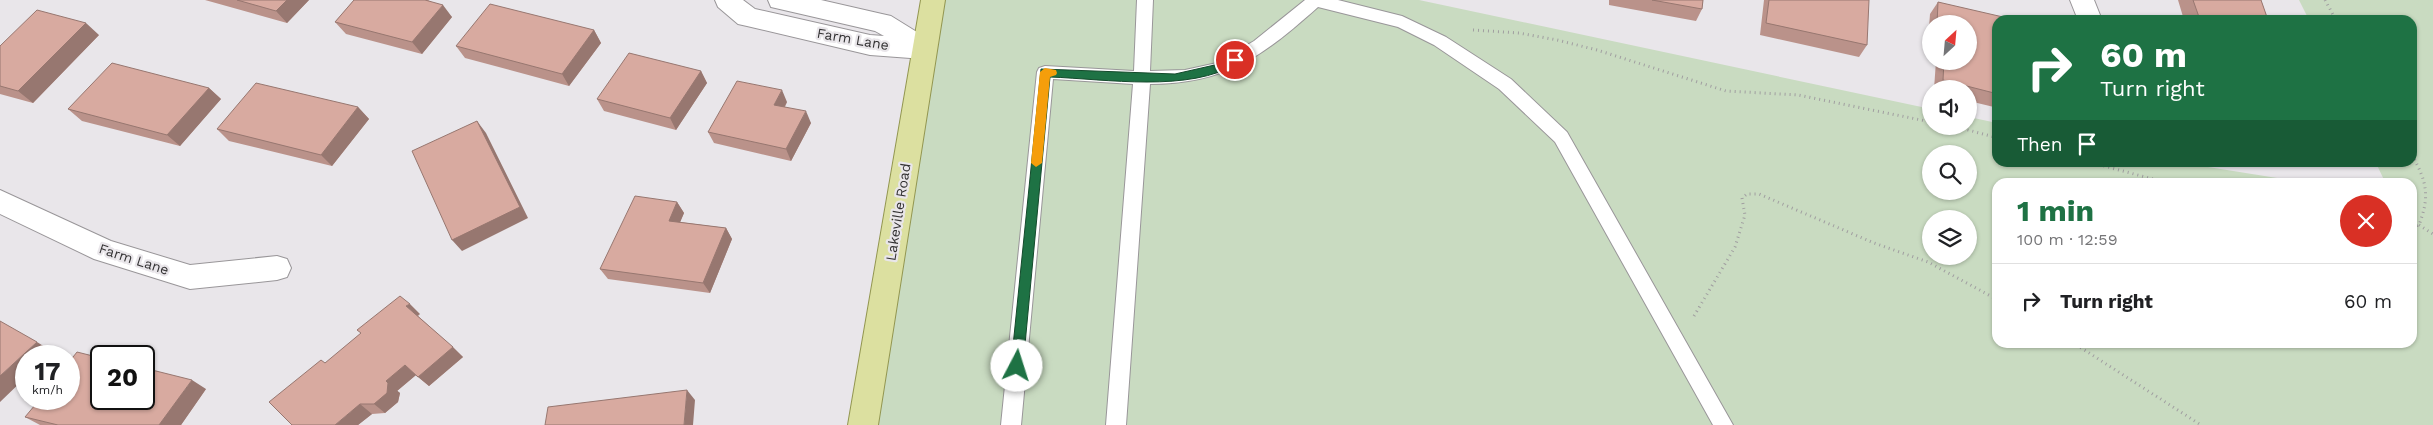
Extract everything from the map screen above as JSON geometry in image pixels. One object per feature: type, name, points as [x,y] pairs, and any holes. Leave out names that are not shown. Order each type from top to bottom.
[{"type":"main road","name":"Lakeville Road","points":[[863,425],[933,0]]},
{"type":"street","name":"Farm Lane","points":[[727,0],[747,17],[870,45],[924,49]]},
{"type":"street","name":"Farm Lane","points":[[780,0],[882,23],[924,49]]},
{"type":"street","points":[[2082,0],[2088,15]]},
{"type":"street","name":"Farm Lane","points":[[0,201],[104,251],[190,277],[277,268]]},
{"type":"lane","points":[[1116,425],[1142,76],[1145,0]]},
{"type":"lane","points":[[1011,425],[1045,72],[1175,78],[1222,68],[1273,36],[1315,0],[1402,22],[1440,41],[1505,84],[1562,137],[1723,425]]},
{"type":"path","points":[[2325,0],[2333,15]]},
{"type":"path","points":[[1440,41],[1464,30],[1519,33],[1597,50],[1726,91],[1798,95],[1922,120]]},
{"type":"path","points":[[1977,133],[1992,136]]},
{"type":"path","points":[[2417,164],[2423,174],[2426,185],[2427,204],[2419,225],[2433,234]]},
{"type":"path","points":[[2108,167],[2149,178]]},
{"type":"path","points":[[1670,330],[1694,316],[1730,256],[1745,215],[1742,198],[1747,194],[1759,194],[1874,243],[1928,262],[1992,297]]},
{"type":"path","points":[[2081,348],[2200,425]]},
{"type":"green space","points":[[936,0],[1419,0],[1922,107],[1922,135],[1977,135],[1977,119],[1992,122],[1992,167],[2208,167],[2277,178],[1992,178],[1992,348],[2417,348],[2417,178],[2383,178],[2378,167],[2417,167],[2417,15],[2306,15],[2299,0],[2433,0],[2433,425],[868,425]]},
{"type":"building","points":[[237,0],[287,0],[276,11]]},
{"type":"building","points":[[354,0],[425,0],[443,5],[412,42],[335,22]]},
{"type":"building","points":[[1652,0],[1703,0],[1702,9]]},
{"type":"building","points":[[1769,0],[1869,0],[1867,45],[1766,23]]},
{"type":"building","points":[[2193,0],[2261,0],[2266,15],[2198,15]]},
{"type":"building","points":[[1938,2],[1994,15],[1992,15],[1992,92],[1977,89],[1977,80],[1943,80],[1944,70],[1978,70],[1978,15],[1937,15]]},
{"type":"building","points":[[490,4],[594,30],[562,74],[456,46]]},
{"type":"building","points":[[37,10],[86,23],[18,91],[0,86],[0,46]]},
{"type":"building","points":[[629,53],[701,71],[670,118],[597,99]]},
{"type":"building","points":[[112,63],[209,88],[167,135],[68,109]]},
{"type":"building","points":[[737,81],[782,90],[774,105],[806,111],[786,149],[708,132]]},
{"type":"building","points":[[256,83],[358,107],[321,155],[217,129]]},
{"type":"building","points":[[477,121],[520,207],[452,240],[412,151]]},
{"type":"building","points":[[635,196],[677,202],[669,221],[726,228],[703,283],[600,269]]},
{"type":"building","points":[[400,296],[410,304],[406,306],[453,347],[418,377],[405,365],[386,381],[388,383],[387,393],[374,404],[360,404],[335,425],[292,425],[269,402],[321,360],[325,363],[361,333],[357,330]]},
{"type":"building","points":[[0,321],[37,342],[34,345],[15,345],[15,362],[0,376]]},
{"type":"building","points":[[80,353],[90,355],[90,410],[155,410],[155,371],[192,380],[159,425],[58,425],[25,417],[31,410],[80,410]]},
{"type":"building","points":[[687,390],[684,425],[545,425],[548,407]]},
{"type":"slow traffic","points":[[1036,163],[1045,72],[1052,73]]},
{"type":"route","points":[[1017,366],[1045,72],[1175,78],[1222,68],[1235,60]]}]
